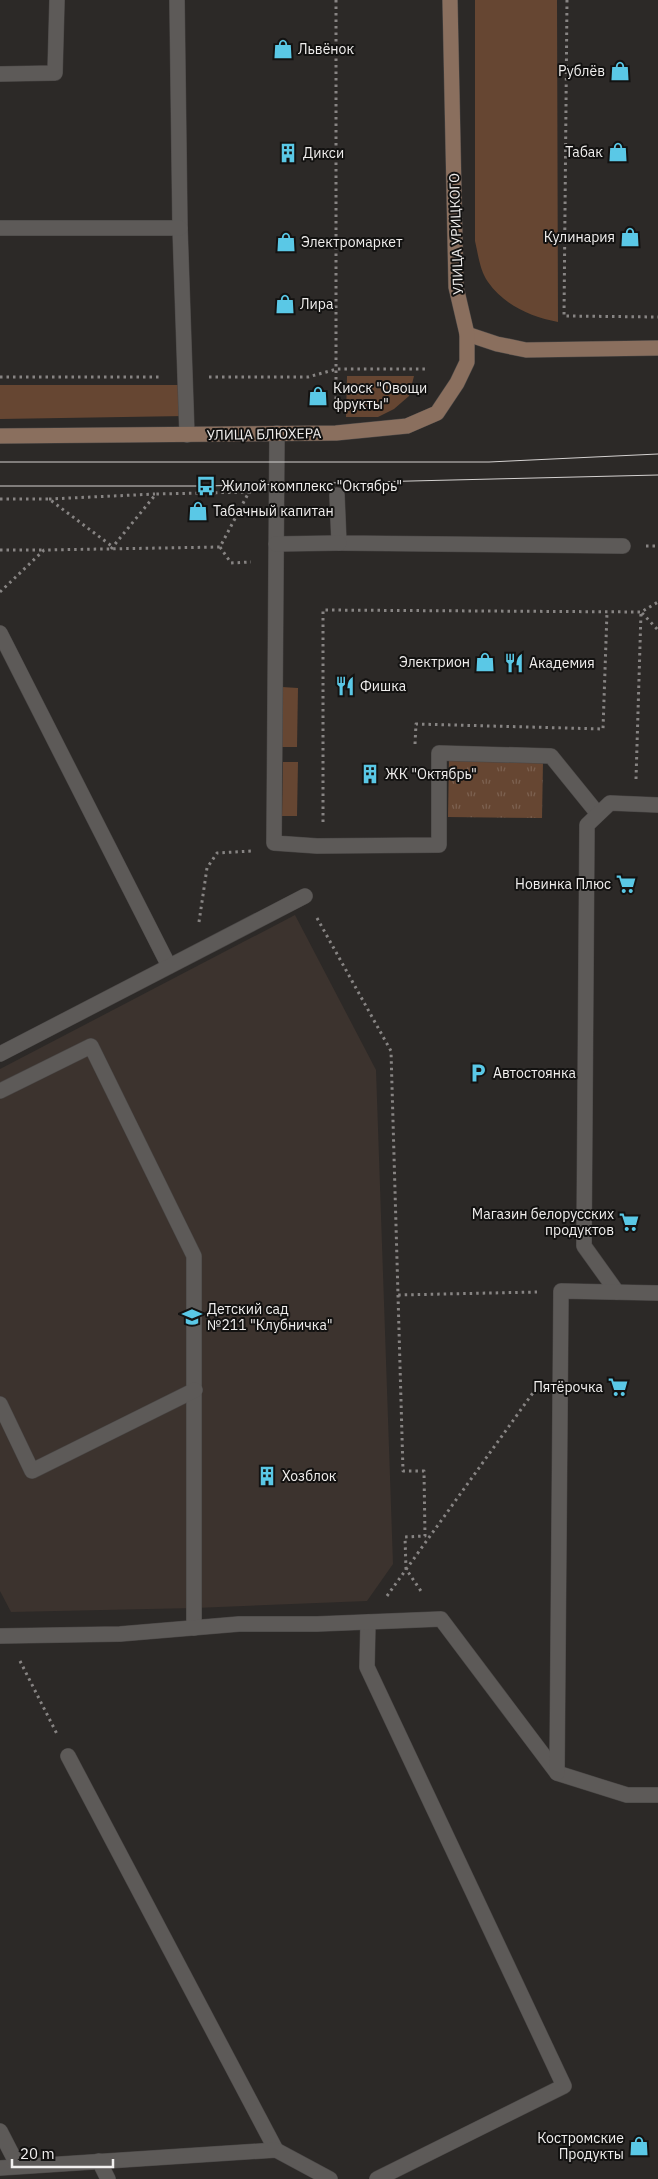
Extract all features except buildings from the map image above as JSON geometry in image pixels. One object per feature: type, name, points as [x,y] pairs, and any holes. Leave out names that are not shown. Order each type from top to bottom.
[{"type":"street","name":"УЛИЦА УРИЦКОГО","points":[[450,0],[456,287],[467,334]]},
{"type":"street","points":[[467,334],[497,344],[526,350],[658,348]]},
{"type":"street","name":"УЛИЦА БЛЮХЕРА","points":[[0,436],[336,433],[407,426],[436,413],[457,382],[467,362],[467,334]]},
{"type":"lane","points":[[0,74],[55,73],[57,0]]},
{"type":"lane","points":[[177,0],[180,228],[187,435]]},
{"type":"lane","points":[[0,228],[180,228]]},
{"type":"lane","points":[[277,433],[274,843],[317,846],[439,845],[439,753],[551,756],[598,814]]},
{"type":"lane","points":[[337,495],[339,544]]},
{"type":"lane","points":[[276,544],[623,546]]},
{"type":"lane","points":[[0,632],[169,966]]},
{"type":"lane","points":[[617,1292],[584,1246],[587,825],[610,803],[658,805]]},
{"type":"lane","points":[[0,1054],[305,896]]},
{"type":"lane","points":[[0,1091],[91,1046],[194,1256],[194,1628]]},
{"type":"lane","points":[[556,1773],[561,1291],[658,1293]]},
{"type":"lane","points":[[0,1404],[32,1471],[195,1390]]},
{"type":"lane","points":[[3,1635],[120,1634],[240,1624],[318,1624],[441,1619],[556,1773],[627,1795],[658,1795]]},
{"type":"lane","points":[[368,1622],[366,1667],[564,2086],[377,2179]]},
{"type":"lane","points":[[68,1756],[276,2150]]},
{"type":"lane","points":[[0,2130],[18,2166]]},
{"type":"lane","points":[[0,2168],[276,2150],[330,2179]]},
{"type":"lane","points":[[99,2161],[108,2179]]},
{"type":"path","points":[[336,0],[336,417]]},
{"type":"path","points":[[567,0],[564,316],[658,317]]},
{"type":"path","points":[[0,377],[308,377],[337,369],[425,369]]},
{"type":"path","points":[[220,547],[249,492]]},
{"type":"path","points":[[0,500],[276,492]]},
{"type":"path","points":[[112,549],[156,494]]},
{"type":"path","points":[[49,499],[112,549]]},
{"type":"path","points":[[0,550],[220,547]]},
{"type":"path","points":[[220,547],[231,562],[276,562]]},
{"type":"path","points":[[0,592],[44,550]]},
{"type":"path","points":[[323,826],[324,610],[641,612],[658,602]]},
{"type":"path","points":[[414,752],[416,724],[603,729],[607,612]]},
{"type":"path","points":[[641,612],[658,630]]},
{"type":"path","points":[[635,804],[641,612]]},
{"type":"path","points":[[183,959],[198,926],[207,868],[217,853],[251,851],[274,843]]},
{"type":"path","points":[[305,896],[390,1051],[403,1471],[424,1471],[425,1536],[405,1537],[406,1569]]},
{"type":"path","points":[[398,1296],[561,1291]]},
{"type":"path","points":[[368,1622],[560,1355]]},
{"type":"path","points":[[3,1635],[68,1756]]},
{"type":"shaded area","name":"Детский сад №211 \"Клубничка\"","points":[[295,915],[376,1070],[393,1564],[367,1601],[195,1608],[11,1612],[0,1591],[0,1069]]},
{"type":"green space","points":[[475,0],[557,0],[558,322],[538,317],[519,309],[502,297],[488,282],[480,262],[475,241]]},
{"type":"green space","points":[[347,376],[414,376],[409,396],[394,409],[378,417],[346,417]]},
{"type":"green space","points":[[0,385],[186,385],[186,416],[0,419]]},
{"type":"green space","points":[[282,687],[298,688],[297,747],[281,747]]},
{"type":"green space","points":[[449,760],[543,761],[542,818],[448,817]]},
{"type":"green space","points":[[283,762],[298,762],[297,816],[282,816]]},
{"type":"tram line","points":[[0,462],[489,462],[658,454]]},
{"type":"tram line","points":[[0,486],[206,486],[658,475]]},
{"type":"place","name":"Львёнок","points":[[283,49]]},
{"type":"place","name":"Рублёв","points":[[620,71]]},
{"type":"place","name":"Табак","points":[[618,152]]},
{"type":"place","name":"Дикси","points":[[288,153]]},
{"type":"place","name":"Кулинария","points":[[630,237]]},
{"type":"place","name":"Электромаркет","points":[[286,242]]},
{"type":"place","name":"Лира","points":[[285,304]]},
{"type":"place","name":"Киоск \"Овощи фрукты\"","points":[[318,396]]},
{"type":"place","name":"Жилой комплекс \"Октябрь\"","points":[[206,486]]},
{"type":"place","name":"Табачный капитан","points":[[198,511]]},
{"type":"place","name":"Электрион","points":[[485,662]]},
{"type":"place","name":"Академия","points":[[514,663]]},
{"type":"place","name":"Фишка","points":[[345,686]]},
{"type":"place","name":"ЖК \"Октябрь\"","points":[[370,774]]},
{"type":"place","name":"Новинка Плюс","points":[[626,884]]},
{"type":"place","name":"Автостоянка","points":[[478,1073]]},
{"type":"place","name":"Магазин белорусских продуктов","points":[[629,1222]]},
{"type":"place","name":"Детский сад №211 \"Клубничка\"","points":[[192,1317]]},
{"type":"place","name":"Пятёрочка","points":[[618,1387]]},
{"type":"place","name":"Хозблок","points":[[267,1476]]},
{"type":"place","name":"Костромские Продукты","points":[[639,2146]]}]
